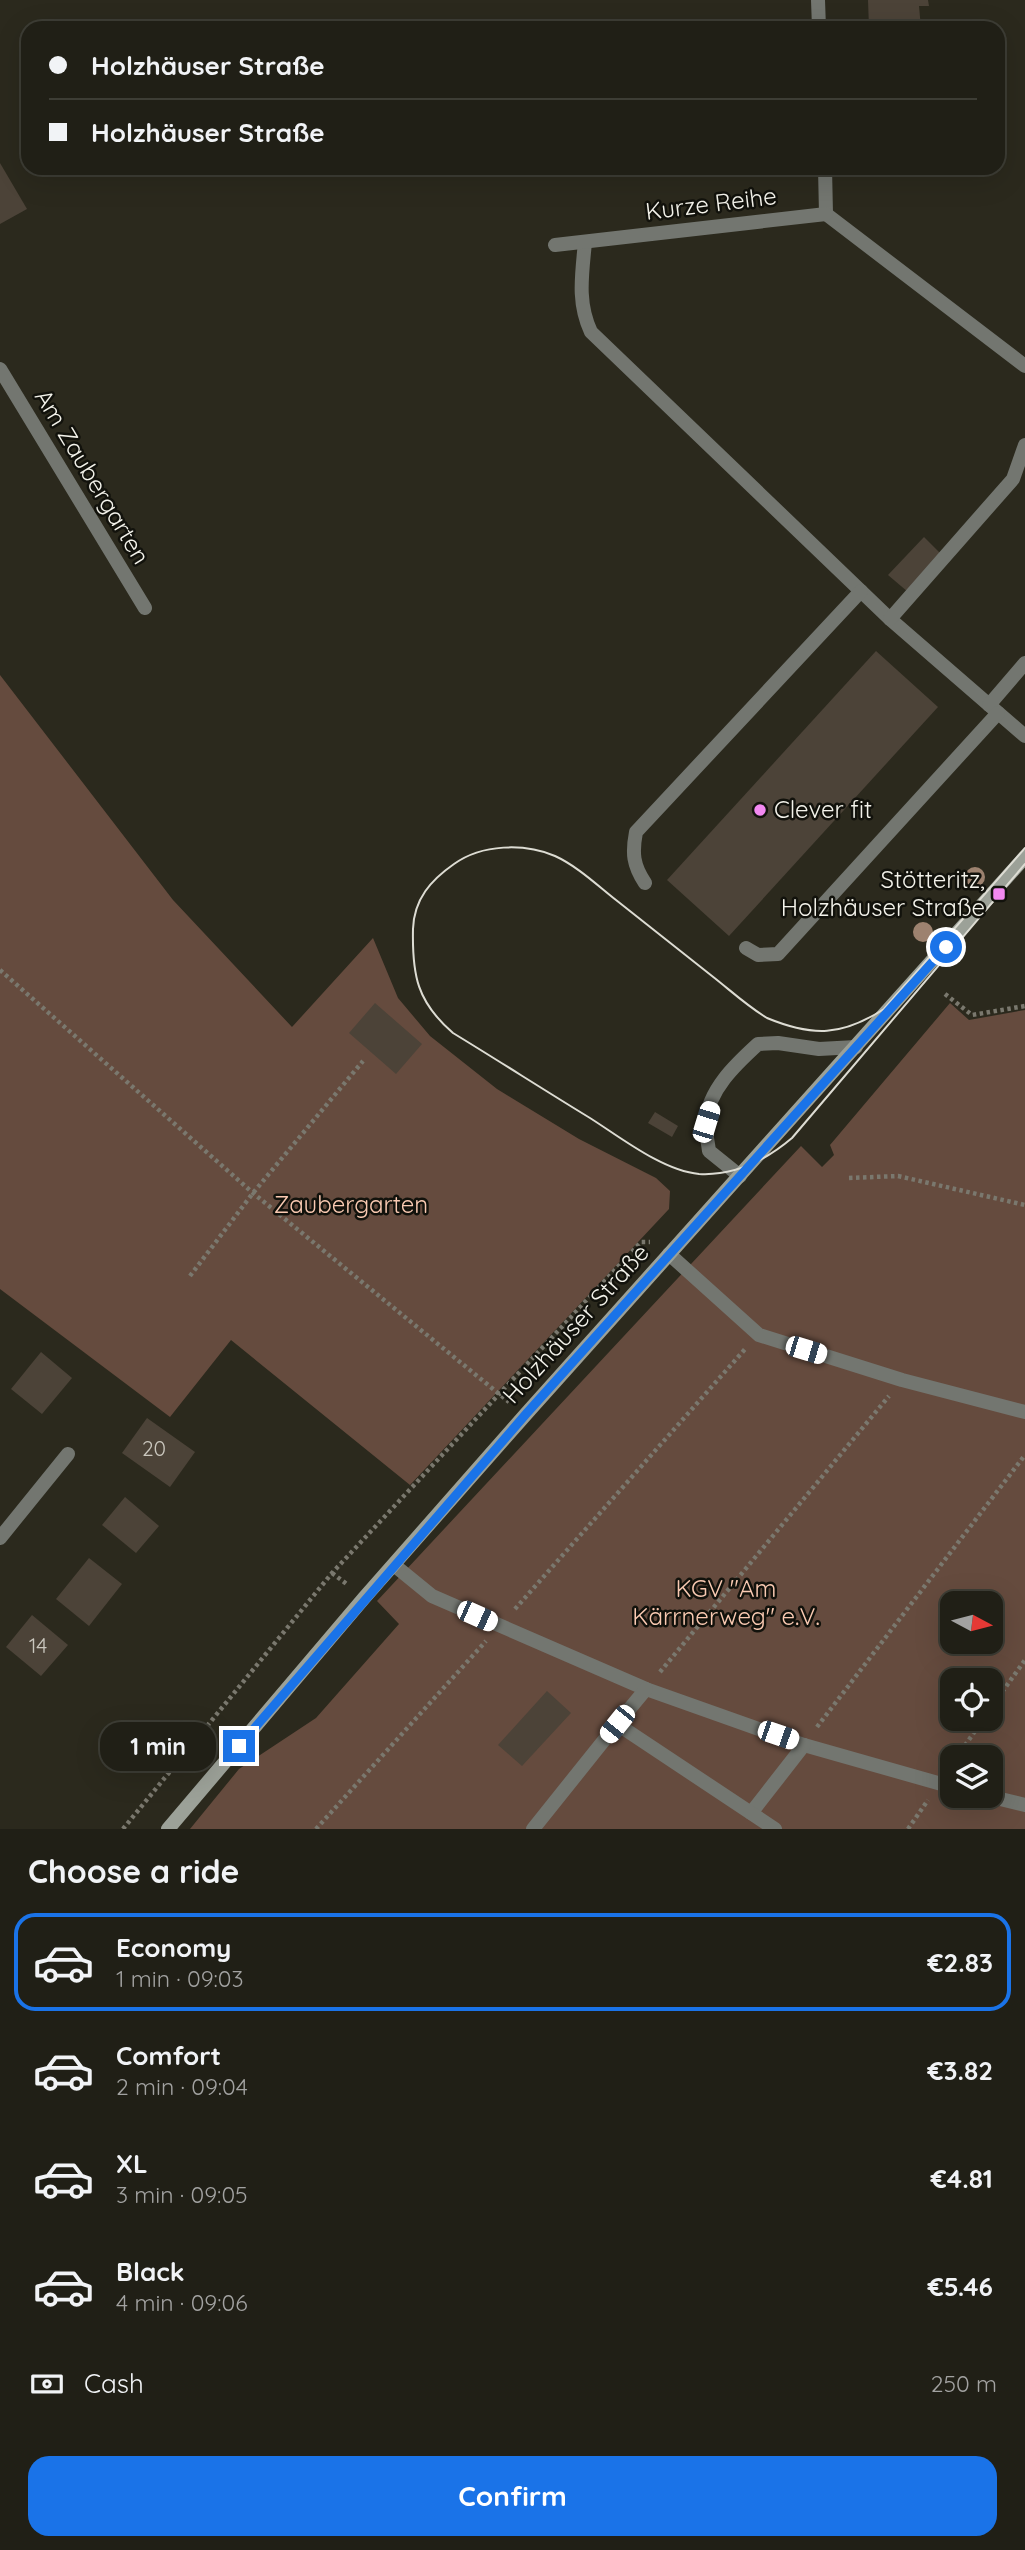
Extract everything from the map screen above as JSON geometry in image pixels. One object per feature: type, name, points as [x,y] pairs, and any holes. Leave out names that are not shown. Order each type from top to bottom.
[{"type":"main road","name":"Holzhäuser Straße","points":[[168,1829],[526,1414],[1025,857]]},
{"type":"street","points":[[818,0],[819,21]]},
{"type":"street","points":[[825,175],[826,214],[1025,366]]},
{"type":"street","name":"Kurze Reihe","points":[[555,246],[826,214]]},
{"type":"street","points":[[585,242],[582,313],[591,332],[890,619],[1025,736]]},
{"type":"street","name":"Am Zaubergarten","points":[[0,369],[145,608]]},
{"type":"street","points":[[890,619],[1013,479],[1025,445]]},
{"type":"street","points":[[645,883],[637,872],[632,854],[636,832],[861,591]]},
{"type":"street","points":[[746,948],[758,956],[778,954],[993,709],[1025,663]]},
{"type":"street","points":[[740,1176],[709,1151],[706,1122],[715,1091],[741,1059],[758,1044],[778,1043],[819,1049],[856,1047]]},
{"type":"street","points":[[669,1254],[759,1335],[902,1380],[1025,1412]]},
{"type":"street","points":[[0,1538],[68,1454]]},
{"type":"street","points":[[394,1565],[432,1596],[646,1689],[804,1745],[940,1784]]},
{"type":"street","points":[[533,1829],[646,1689]]},
{"type":"street","points":[[617,1724],[775,1829]]},
{"type":"street","points":[[751,1813],[804,1745]]},
{"type":"street","points":[[1003,1800],[1025,1805]]},
{"type":"path","points":[[0,971],[253,1193],[526,1414]]},
{"type":"path","points":[[945,994],[972,1015],[1025,1006]]},
{"type":"path","points":[[190,1276],[253,1193],[363,1061]]},
{"type":"path","points":[[849,1178],[898,1176],[1025,1205]]},
{"type":"path","points":[[122,1829],[332,1573],[641,1242],[679,1243]]},
{"type":"path","points":[[316,1829],[759,1335]]},
{"type":"path","points":[[646,1689],[902,1380]]},
{"type":"path","points":[[804,1745],[1025,1455]]},
{"type":"path","points":[[1003,1691],[1025,1660]]},
{"type":"green space","name":"Zaubergarten","points":[[0,675],[173,900],[292,1027],[373,938],[398,998],[430,1036],[497,1089],[579,1139],[656,1178],[670,1191],[669,1209],[410,1485],[231,1340],[170,1417],[0,1289]]},
{"type":"green space","name":"KGV \"Am Kärrnerweg\" e.V.","points":[[950,1003],[969,1020],[1025,1010],[1025,1829],[190,1829],[239,1769],[316,1718],[399,1624],[377,1601],[801,1146],[822,1167],[834,1155],[830,1145]]},
{"type":"building","points":[[868,0],[928,0],[929,6],[919,6],[920,21],[869,21]]},
{"type":"building","points":[[0,163],[27,209],[0,224]]},
{"type":"building","points":[[924,537],[941,554],[908,592],[888,575]]},
{"type":"building","points":[[876,651],[938,707],[729,936],[667,880]]},
{"type":"building","points":[[375,1003],[422,1044],[396,1074],[349,1033]]},
{"type":"building","points":[[655,1112],[678,1126],[672,1137],[648,1123]]},
{"type":"building","points":[[41,1352],[72,1378],[42,1414],[11,1389]]},
{"type":"building","points":[[147,1418],[195,1452],[170,1487],[122,1453]]},
{"type":"building","points":[[125,1497],[159,1526],[136,1553],[102,1525]]},
{"type":"building","points":[[89,1558],[122,1584],[89,1626],[56,1599]]},
{"type":"building","points":[[32,1615],[68,1645],[41,1676],[6,1647]]},
{"type":"building","points":[[547,1691],[571,1713],[522,1766],[498,1745]]},
{"type":"tram line","points":[[1025,848],[884,1009],[841,1029],[813,1031],[767,1018],[579,870],[555,856],[530,849],[503,848],[477,852],[454,864],[431,884],[420,899],[414,918],[416,974],[424,999],[453,1033],[657,1160],[685,1172],[725,1172],[761,1160],[792,1138],[1025,864]]},
{"type":"place","name":"Clever fit","points":[[760,810]]},
{"type":"place","name":"Stötteritz, Holzhäuser Straße","points":[[999,894]]},
{"type":"route","points":[[239,1746],[364,1598],[526,1414],[946,947]]}]
